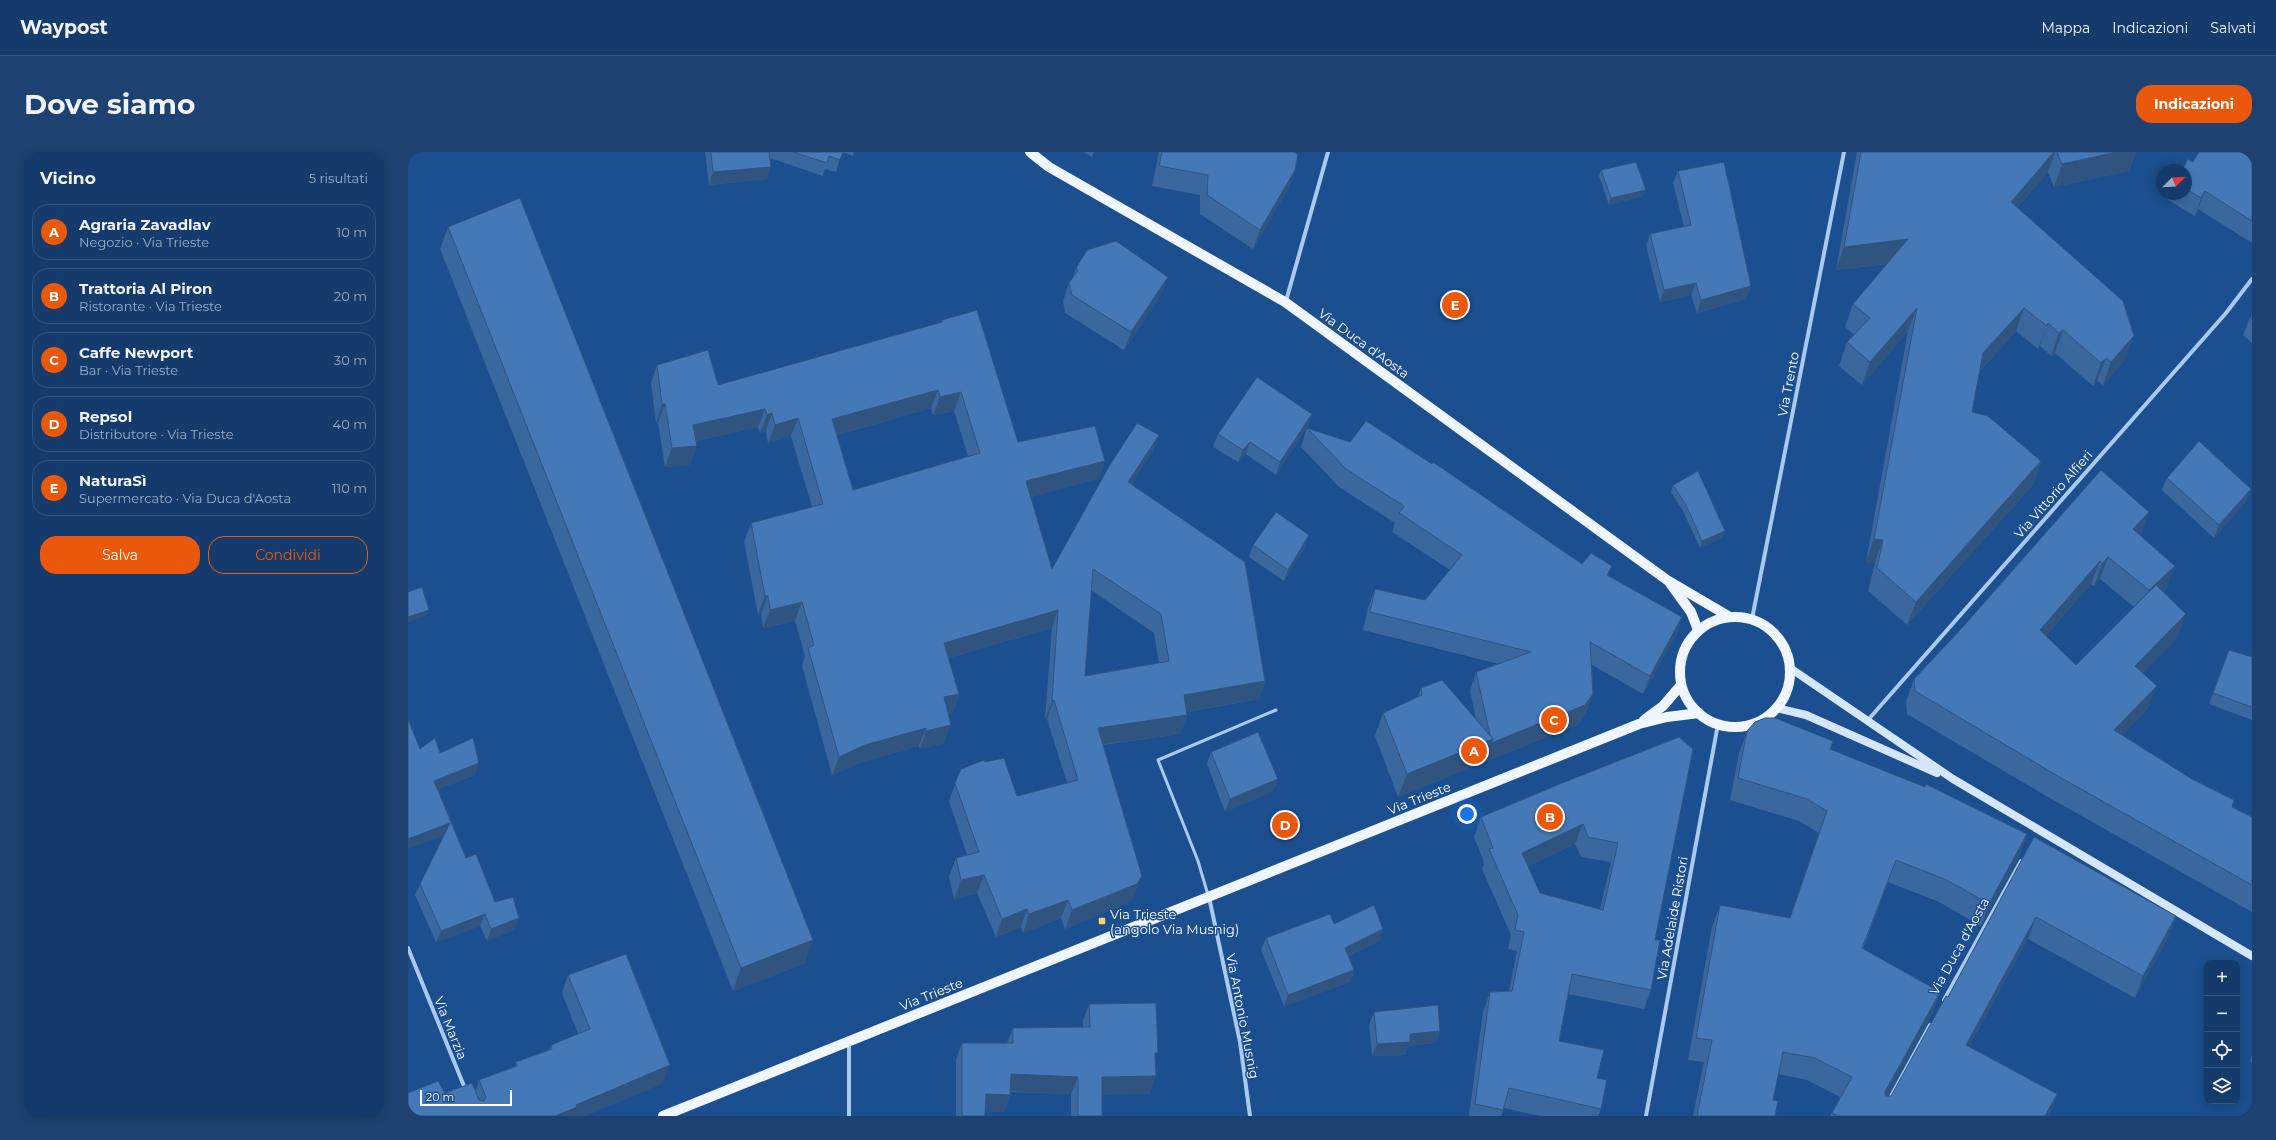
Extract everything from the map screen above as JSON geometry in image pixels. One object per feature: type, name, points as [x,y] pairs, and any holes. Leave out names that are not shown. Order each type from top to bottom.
[{"type":"main road","name":"Via Duca d'Aosta","points":[[1030,152],[1049,167],[1286,302],[1667,580],[1730,617]]},
{"type":"main road","name":"Via Duca d'Aosta","points":[[1667,580],[1691,612],[1698,630]]},
{"type":"main road","name":"Via Duca d'Aosta","points":[[1730,617],[1752,620],[1771,630],[1784,647],[1790,668],[1787,689],[1776,708],[1759,721],[1739,727],[1718,724],[1699,713],[1688,700],[1681,685],[1680,665],[1686,646],[1698,630],[1713,621],[1730,617]]},
{"type":"main road","points":[[1790,668],[1953,779],[2037,831],[2252,956]]},
{"type":"main road","name":"Via Trieste","points":[[1639,724],[1663,706],[1681,685]]},
{"type":"main road","points":[[1776,708],[1806,715],[1953,779]]},
{"type":"main road","name":"Via Trieste","points":[[662,1116],[1639,724],[1667,717],[1699,713]]},
{"type":"street","points":[[1286,302],[1328,152]]},
{"type":"street","name":"Via Trento","points":[[1752,620],[1844,152]]},
{"type":"street","name":"Via Vittorio Alfieri","points":[[1868,720],[2226,313],[2252,279]]},
{"type":"street","name":"Via Adelaide Ristori","points":[[1646,1116],[1718,724]]},
{"type":"street","name":"Via Duca d'Aosta","points":[[1941,1005],[2022,859]]},
{"type":"street","name":"Via Antonio Musnig","points":[[1209,897],[1240,1042],[1250,1116]]},
{"type":"street","name":"Via Marzia","points":[[408,948],[467,1094]]},
{"type":"street","points":[[1887,1102],[1934,1019]]},
{"type":"street","points":[[849,1041],[850,1116]]},
{"type":"lane","points":[[1209,897],[1198,861],[1158,760],[1276,710]]},
{"type":"building","points":[[711,152],[769,152],[771,167],[713,172]]},
{"type":"building","points":[[793,152],[843,152],[840,160],[829,156],[827,163]]},
{"type":"building","points":[[1162,152],[1293,152],[1298,154],[1295,170],[1260,230],[1207,195],[1208,175],[1159,166]]},
{"type":"building","points":[[1861,152],[2054,152],[2011,202],[2123,301],[2134,336],[2111,362],[2106,358],[2101,363],[2063,330],[2059,333],[2048,323],[2047,326],[2024,308],[1983,353],[1972,412],[1988,416],[2041,461],[1916,602],[1877,568],[1883,540],[1874,539],[1917,308],[1870,362],[1847,342],[1870,318],[1853,304],[1908,239],[1844,247]]},
{"type":"building","points":[[2057,152],[2117,152],[2062,164]]},
{"type":"building","points":[[2199,152],[2252,152],[2252,221],[2205,191],[2201,198],[2192,193],[2192,164],[2185,164],[2188,159],[2193,162]]},
{"type":"building","points":[[1636,162],[1646,190],[1611,198],[1601,170]]},
{"type":"building","points":[[1724,162],[1751,286],[1701,300],[1696,283],[1664,290],[1650,234],[1691,225],[1678,171]]},
{"type":"building","points":[[520,198],[813,940],[741,968],[448,227]]},
{"type":"building","points":[[1116,241],[1168,277],[1131,332],[1072,295],[1069,283],[1078,270],[1076,268],[1087,250]]},
{"type":"building","points":[[977,310],[1018,442],[1095,426],[1105,461],[1026,481],[1052,569],[1108,468],[1137,423],[1159,435],[1128,482],[1245,562],[1265,681],[1184,695],[1187,715],[1098,728],[1142,876],[1137,884],[1072,910],[1068,900],[1029,914],[1027,909],[1002,919],[984,875],[961,880],[956,858],[979,852],[955,783],[961,769],[984,760],[985,762],[1004,758],[1017,796],[1078,780],[1054,700],[1052,701],[1058,610],[944,643],[959,694],[944,697],[951,725],[926,731],[926,728],[865,745],[839,757],[808,648],[814,645],[802,602],[770,610],[768,596],[765,596],[751,523],[823,504],[798,418],[775,425],[772,413],[767,415],[765,409],[693,425],[697,446],[672,448],[665,404],[662,404],[657,365],[708,350],[718,385],[942,322],[942,320]],"holes":[[[938,390],[940,397],[961,392],[980,453],[853,490],[832,419]],[[1093,569],[1161,614],[1169,661],[1085,676]]]},
{"type":"building","points":[[1257,377],[1312,414],[1280,462],[1250,442],[1243,450],[1218,434]]},
{"type":"building","points":[[1366,421],[1432,464],[1433,462],[1582,564],[1591,553],[1612,566],[1607,575],[1682,617],[1650,676],[1590,642],[1593,694],[1585,705],[1491,743],[1493,739],[1490,735],[1476,672],[1531,652],[1370,612],[1375,589],[1425,600],[1462,555],[1399,513],[1404,506],[1346,469],[1307,428],[1350,442]]},
{"type":"building","points":[[2199,441],[2251,489],[2219,525],[2167,478]]},
{"type":"building","points":[[2101,470],[2149,512],[2133,529],[2175,566],[2149,590],[2108,557],[2102,564],[2100,561],[2040,630],[2076,665],[2156,585],[2186,614],[2135,666],[2157,686],[2114,730],[2192,779],[2234,800],[2232,807],[2252,817],[2252,885],[2056,775],[1915,691],[1914,679],[1961,629]]},
{"type":"building","points":[[1698,471],[1725,531],[1702,541],[1686,505],[1673,485]]},
{"type":"building","points":[[1276,512],[1309,535],[1288,570],[1253,545]]},
{"type":"building","points":[[422,587],[429,610],[408,617],[408,592]]},
{"type":"building","points":[[2229,650],[2252,657],[2252,707],[2213,693]]},
{"type":"building","points":[[1442,680],[1493,739],[1407,774],[1383,713],[1422,695],[1421,688]]},
{"type":"building","points":[[1765,718],[1775,718],[1833,741],[1830,749],[1925,787],[1926,784],[2027,834],[1989,904],[1947,880],[1896,860],[1862,948],[1940,992],[1885,1092],[1885,1096],[1891,1096],[1946,996],[1948,997],[2034,837],[2176,916],[2143,976],[2036,917],[1966,1045],[2057,1094],[2045,1116],[1838,1116],[1832,1113],[1852,1077],[1815,1058],[1783,1052],[1773,1100],[1778,1101],[1775,1116],[1697,1116],[1712,1040],[1696,1038],[1720,905],[1790,918],[1827,811],[1807,799],[1738,778],[1747,731],[1755,722]]},
{"type":"building","points":[[408,719],[420,749],[435,738],[440,753],[473,738],[479,763],[434,781],[466,858],[476,854],[495,902],[513,897],[519,918],[491,929],[485,914],[441,931],[420,884],[450,823],[408,839]]},
{"type":"building","points":[[1258,732],[1278,779],[1230,799],[1211,752]]},
{"type":"building","points":[[1679,737],[1693,749],[1655,940],[1660,940],[1651,990],[1572,974],[1559,1041],[1604,1050],[1597,1078],[1607,1080],[1601,1109],[1509,1088],[1503,1110],[1475,1104],[1490,992],[1512,991],[1524,932],[1515,930],[1518,915],[1489,849],[1493,848],[1481,817]],"holes":[[[1583,824],[1588,837],[1618,843],[1603,910],[1540,893],[1522,853]]]},
{"type":"building","points":[[1374,905],[1383,929],[1345,948],[1354,970],[1288,995],[1266,938],[1330,914],[1334,924]]},
{"type":"building","points":[[626,954],[670,1065],[576,1105],[577,1107],[555,1116],[408,1116],[408,1093],[438,1081],[445,1093],[472,1083],[479,1100],[484,1101],[486,1097],[479,1080],[517,1066],[516,1062],[552,1049],[551,1045],[590,1029],[568,975]]},
{"type":"building","points":[[1156,1003],[1158,1053],[1155,1053],[1156,1076],[1102,1077],[1102,1116],[1078,1116],[1078,1077],[1011,1074],[1010,1095],[986,1094],[985,1116],[962,1116],[962,1043],[1013,1043],[1013,1028],[1090,1027],[1089,1004]]},
{"type":"building","points":[[1438,1005],[1440,1031],[1410,1034],[1410,1042],[1377,1044],[1374,1012]]},
{"type":"place","name":"NaturaSì","points":[[1455,305]]},
{"type":"place","name":"Caffe Newport","points":[[1554,720]]},
{"type":"place","name":"Agraria Zavadlav","points":[[1474,751]]},
{"type":"place","name":"Trattoria Al Piron","points":[[1550,817]]},
{"type":"place","name":"Repsol","points":[[1285,825]]},
{"type":"place","name":"Via Trieste (angolo Via Musnig)","points":[[1102,921]]}]
